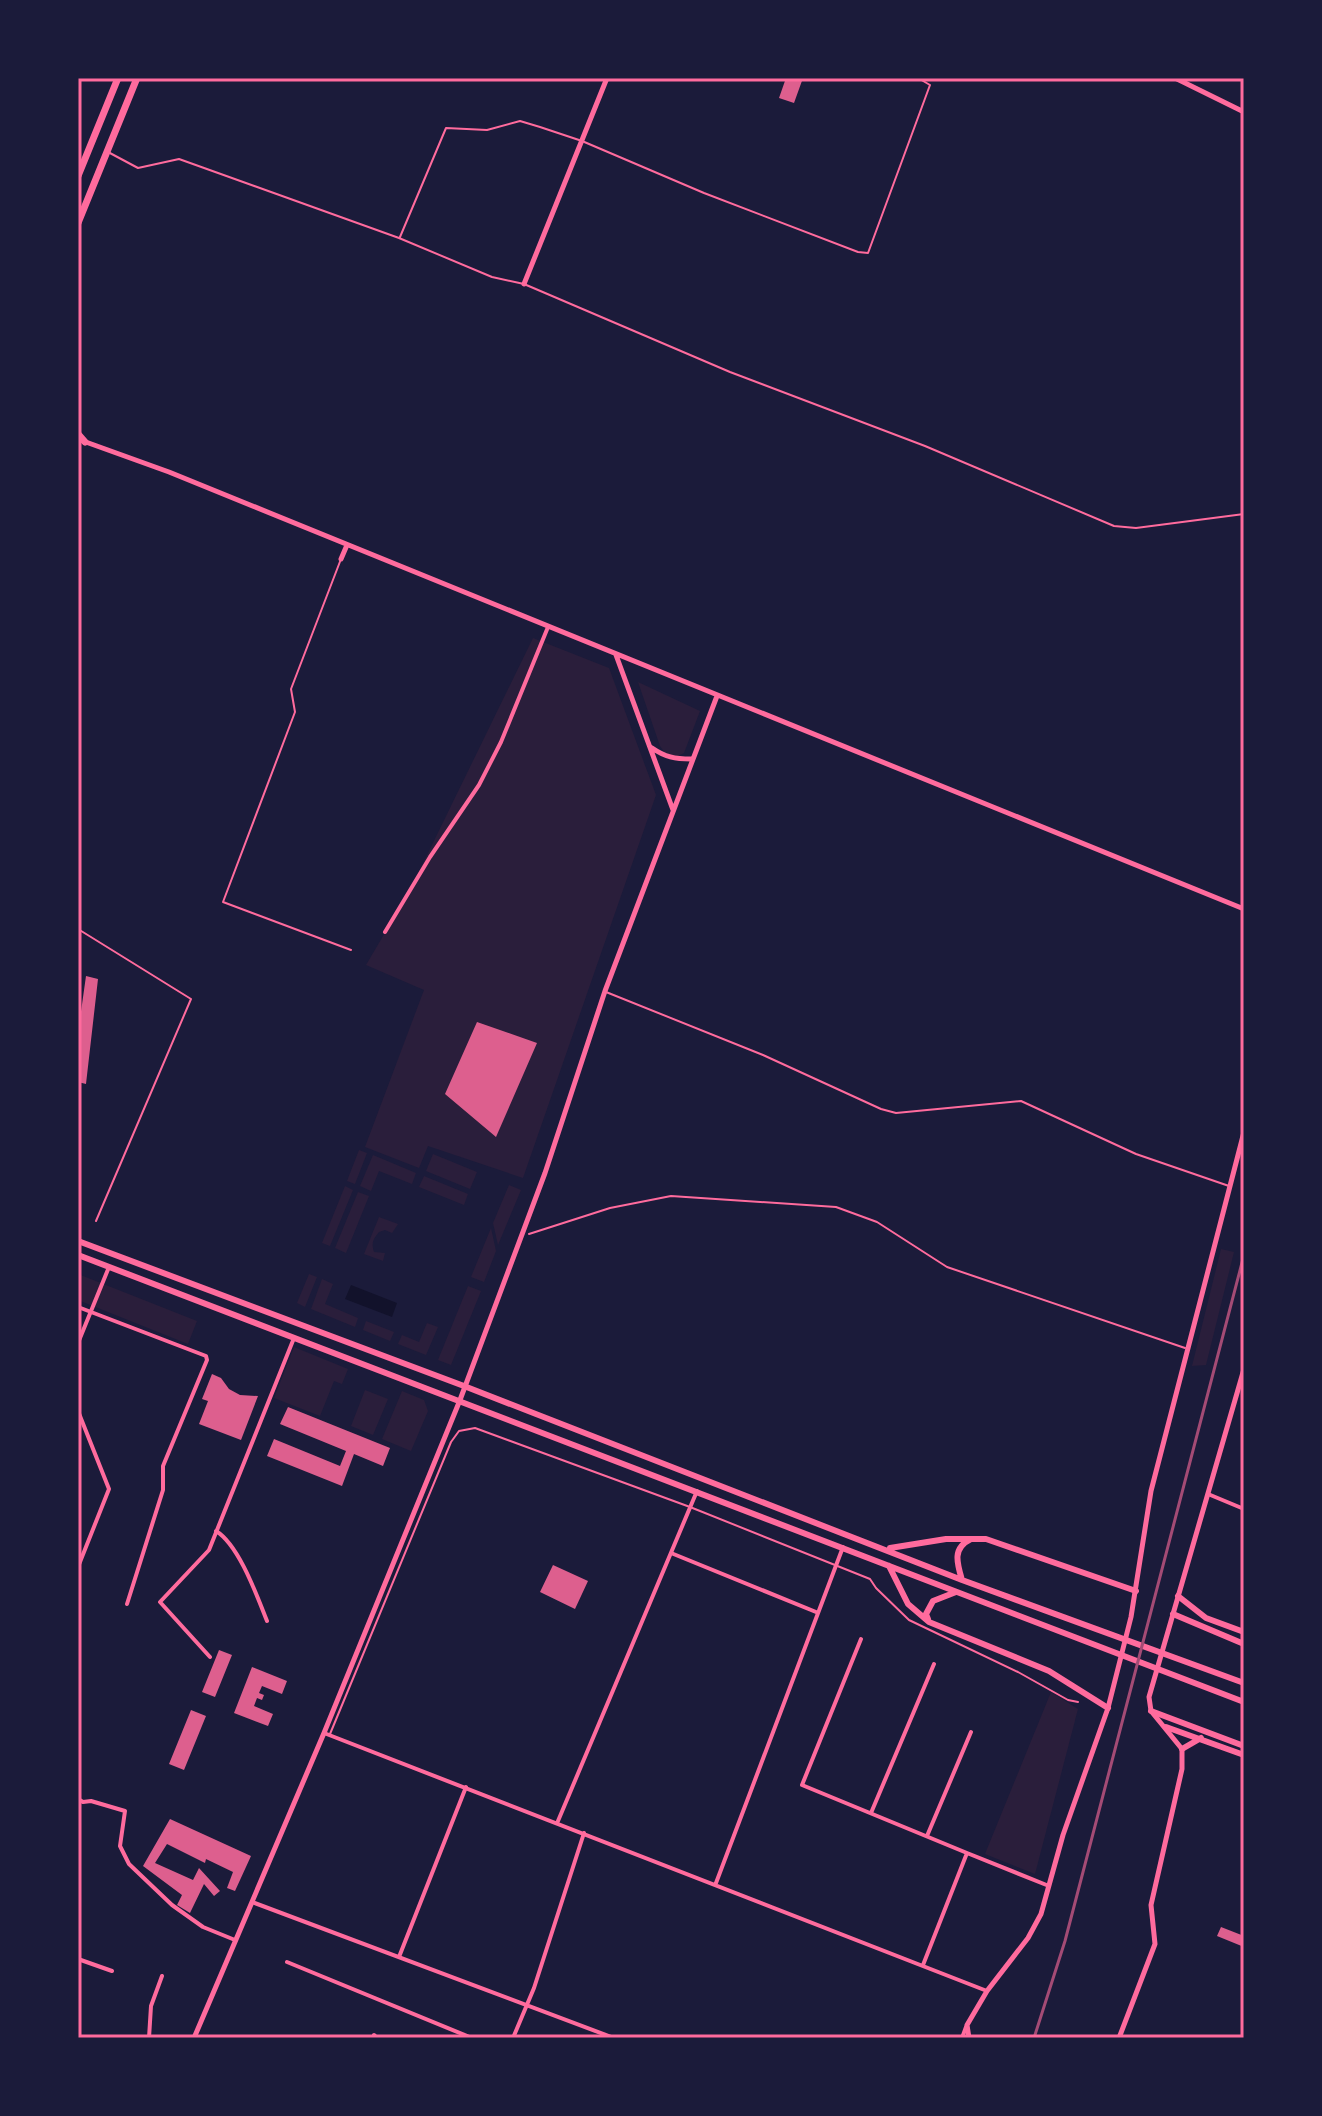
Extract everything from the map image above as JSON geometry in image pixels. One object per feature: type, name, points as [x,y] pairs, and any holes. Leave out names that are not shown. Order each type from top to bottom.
[{"type":"main road","points":[[78,176],[118,78]]},
{"type":"main road","points":[[78,223],[137,78]]},
{"type":"main road","points":[[78,1241],[464,1386],[962,1580],[1244,1683]]},
{"type":"main road","points":[[78,1255],[1244,1702]]},
{"type":"main road","points":[[962,1580],[956,1557],[959,1548],[974,1538]]},
{"type":"main road","points":[[887,1549],[986,1539],[1136,1591]]},
{"type":"main road","points":[[889,1566],[908,1604],[929,1622],[1049,1671],[1108,1708]]},
{"type":"main road","points":[[929,1622],[926,1614],[933,1601],[957,1592]]},
{"type":"main road","points":[[1178,1596],[1206,1618],[1244,1632]]},
{"type":"main road","points":[[1173,1614],[1244,1644]]},
{"type":"main road","points":[[1151,1711],[1244,1746]]},
{"type":"main road","points":[[1166,1727],[1244,1755]]},
{"type":"main road","points":[[1182,1749],[1201,1738]]},
{"type":"street","points":[[524,284],[607,78]]},
{"type":"street","points":[[1175,78],[1244,112]]},
{"type":"street","points":[[80,440],[169,472],[1244,909]]},
{"type":"street","points":[[341,559],[347,545]]},
{"type":"street","points":[[385,932],[430,857],[479,785],[501,742],[548,627]]},
{"type":"street","points":[[616,654],[673,810]]},
{"type":"street","points":[[194,2038],[327,1734],[460,1400],[545,1173],[605,991],[717,696]]},
{"type":"street","points":[[651,747],[674,759],[691,759]]},
{"type":"street","points":[[962,2038],[987,1991],[1028,1938],[1041,1914],[1063,1835],[1108,1708],[1131,1617],[1151,1491],[1244,1132]]},
{"type":"street","points":[[521,1236],[529,1234]]},
{"type":"street","points":[[78,1343],[109,1267]]},
{"type":"street","points":[[78,1307],[206,1356],[207,1360],[163,1466],[163,1490],[127,1604]]},
{"type":"street","points":[[210,1657],[160,1602],[209,1550],[294,1338]]},
{"type":"street","points":[[1119,2038],[1155,1944],[1151,1905],[1182,1769],[1182,1749],[1151,1711],[1149,1697],[1244,1369]]},
{"type":"street","points":[[78,1411],[109,1489],[78,1567]]},
{"type":"street","points":[[558,1822],[697,1491]]},
{"type":"street","points":[[1208,1494],[1244,1509]]},
{"type":"street","points":[[216,1531],[224,1536],[234,1552],[267,1621]]},
{"type":"street","points":[[716,1883],[843,1547]]},
{"type":"street","points":[[671,1553],[816,1612]]},
{"type":"street","points":[[861,1639],[802,1785],[1049,1886]]},
{"type":"street","points":[[871,1813],[934,1664]]},
{"type":"street","points":[[927,1836],[971,1732]]},
{"type":"street","points":[[327,1734],[987,1991]]},
{"type":"street","points":[[399,1957],[466,1787]]},
{"type":"street","points":[[78,1799],[125,1811],[120,1846],[129,1864],[172,1905],[203,1927],[235,1940]]},
{"type":"street","points":[[513,2038],[527,2005],[584,1832]]},
{"type":"street","points":[[923,1965],[967,1853]]},
{"type":"street","points":[[252,1902],[614,2038]]},
{"type":"street","points":[[78,1959],[112,1971]]},
{"type":"street","points":[[287,1962],[472,2038]]},
{"type":"street","points":[[149,2038],[151,2006],[162,1976]]},
{"type":"street","points":[[967,2025],[969,2038]]},
{"type":"lane","points":[[399,238],[446,128],[487,130],[520,121],[582,141],[704,193],[858,252],[868,253],[930,85],[918,78]]},
{"type":"lane","points":[[106,152],[138,168],[179,159],[399,238],[492,277],[524,284],[730,372],[925,446],[1114,526],[1136,528],[1244,514]]},
{"type":"lane","points":[[341,559],[291,689],[295,712],[223,902],[351,950]]},
{"type":"lane","points":[[78,929],[191,999],[96,1221]]},
{"type":"lane","points":[[605,991],[763,1055],[881,1109],[896,1113],[1021,1101],[1136,1154],[1230,1187]]},
{"type":"lane","points":[[529,1234],[610,1208],[671,1196],[836,1207],[877,1222],[947,1267],[1186,1348]]},
{"type":"lane","points":[[327,1734],[451,1442],[459,1431],[475,1428],[690,1507],[870,1579],[909,1620],[1043,1684],[1068,1700],[1078,1702]]},
{"type":"shaded area","points":[[533,638],[609,668],[656,795],[523,1178],[428,1146],[419,1168],[365,1147],[424,990],[366,965],[409,892]]},
{"type":"shaded area","points":[[638,682],[700,711],[684,753],[676,757],[665,753],[660,746]]},
{"type":"shaded area","points":[[359,1150],[367,1153],[355,1184],[347,1181]]},
{"type":"shaded area","points":[[433,1154],[477,1172],[470,1189],[426,1171]]},
{"type":"shaded area","points":[[373,1155],[416,1173],[412,1184],[379,1171],[371,1191],[360,1186]]},
{"type":"shaded area","points":[[424,1176],[468,1194],[464,1205],[419,1187]]},
{"type":"shaded area","points":[[509,1185],[521,1190],[498,1245],[493,1223]]},
{"type":"shaded area","points":[[345,1186],[353,1190],[330,1246],[322,1243]]},
{"type":"shaded area","points":[[358,1192],[369,1196],[346,1253],[335,1248]]},
{"type":"shaded area","points":[[379,1217],[398,1224],[392,1233],[385,1230],[379,1232],[374,1239],[374,1252],[385,1253],[383,1261],[364,1254]]},
{"type":"shaded area","points":[[491,1228],[496,1251],[484,1282],[471,1277]]},
{"type":"shaded area","points":[[1221,1249],[1234,1252],[1206,1365],[1192,1366]]},
{"type":"shaded area","points":[[78,1274],[197,1321],[188,1344],[78,1300]]},
{"type":"shaded area","points":[[309,1274],[317,1277],[305,1307],[297,1303]]},
{"type":"shaded area","points":[[322,1279],[333,1284],[325,1304],[358,1318],[355,1327],[311,1309]]},
{"type":"shaded area","points":[[351,1285],[397,1303],[392,1317],[345,1299]]},
{"type":"shaded area","points":[[468,1286],[481,1291],[451,1365],[438,1360]]},
{"type":"shaded area","points":[[366,1321],[394,1332],[390,1341],[363,1330]]},
{"type":"shaded area","points":[[427,1323],[438,1327],[426,1355],[398,1344],[402,1335],[419,1342]]},
{"type":"shaded area","points":[[294,1347],[348,1369],[342,1384],[334,1381],[320,1416],[274,1398]]},
{"type":"shaded area","points":[[365,1390],[388,1399],[373,1435],[351,1426]]},
{"type":"shaded area","points":[[402,1391],[424,1400],[428,1411],[411,1451],[382,1439]]},
{"type":"shaded area","points":[[1051,1692],[1078,1709],[1035,1874],[985,1854]]},
{"type":"building","points":[[786,78],[803,78],[794,103],[779,98]]},
{"type":"building","points":[[86,976],[98,979],[86,1084],[78,1082],[78,1033]]},
{"type":"building","points":[[477,1022],[537,1043],[496,1137],[445,1094]]},
{"type":"building","points":[[212,1374],[240,1395],[258,1396],[241,1440],[199,1424],[208,1401],[202,1399]]},
{"type":"building","points":[[288,1407],[390,1448],[383,1466],[354,1454],[342,1486],[267,1456],[274,1439],[340,1466],[346,1451],[280,1424]]},
{"type":"building","points":[[553,1565],[588,1581],[575,1609],[540,1592]]},
{"type":"building","points":[[219,1650],[232,1655],[215,1697],[202,1692]]},
{"type":"building","points":[[252,1667],[287,1681],[282,1694],[262,1686],[259,1693],[264,1695],[262,1700],[257,1698],[254,1706],[273,1714],[268,1726],[234,1713]]},
{"type":"building","points":[[191,1710],[206,1716],[184,1770],[169,1764]]},
{"type":"building","points":[[170,1819],[251,1856],[235,1891],[227,1888],[233,1872],[206,1859],[205,1863],[167,1844],[155,1863],[193,1880],[199,1868],[220,1891],[214,1896],[204,1884],[190,1913],[177,1905],[182,1895],[143,1866]]},
{"type":"building","points":[[1221,1927],[1244,1936],[1244,1947],[1217,1936]]},
{"type":"railway","points":[[1034,2038],[1065,1941],[1244,1255]]}]
